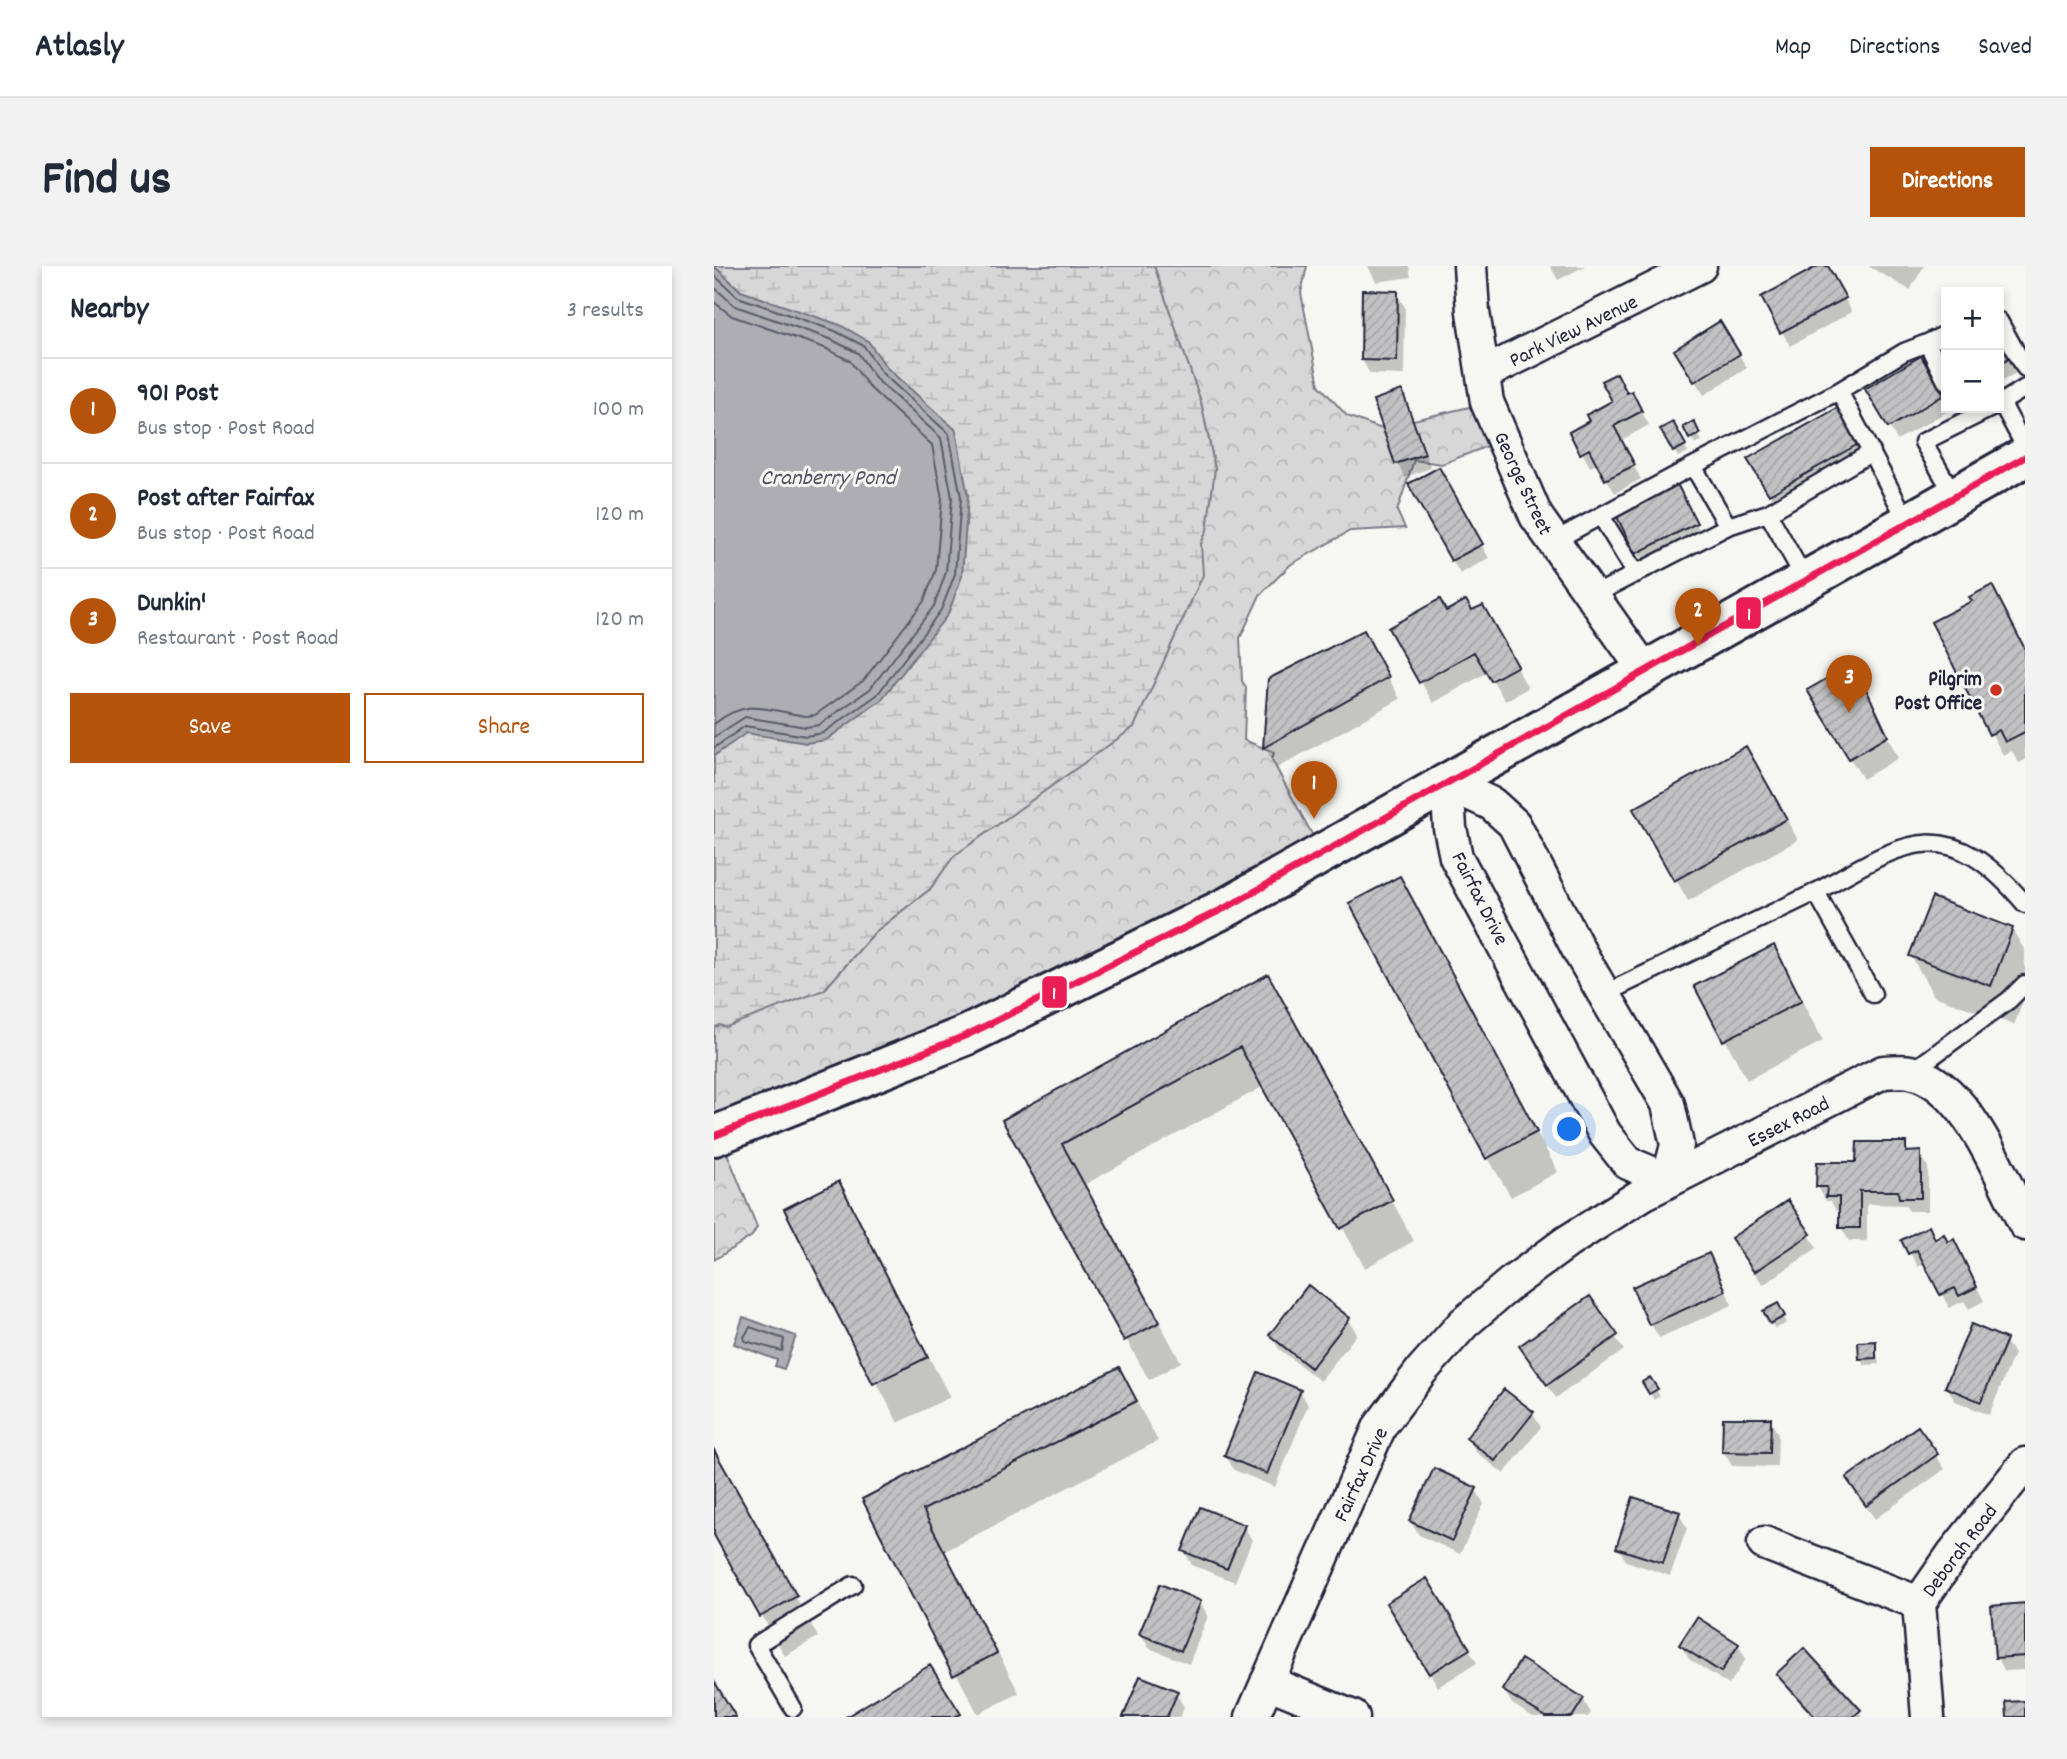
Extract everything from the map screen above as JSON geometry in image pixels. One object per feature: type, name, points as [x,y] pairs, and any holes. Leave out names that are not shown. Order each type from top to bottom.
[{"type":"main road","points":[[714,1136],[967,1035],[1228,906],[2025,457]]},
{"type":"street","name":"George Street","points":[[1470,266],[1487,402],[1536,516],[1646,672]]},
{"type":"street","name":"Park View Avenue","points":[[1483,374],[1700,266]]},
{"type":"street","points":[[1447,783],[1492,804],[1514,824],[1604,994],[1668,1104],[1677,1145],[1668,1180]]},
{"type":"street","name":"Fairfax Drive","points":[[1447,783],[1450,828],[1457,857],[1605,1134],[1629,1163],[1668,1180]]},
{"type":"street","name":"Essex Road","points":[[1668,1180],[1883,1072],[1911,1072]]},
{"type":"street","points":[[1911,1072],[1936,1083],[1958,1101],[2025,1224]]},
{"type":"street","name":"Fairfax Drive","points":[[1252,1717],[1380,1426],[1422,1370],[1464,1323],[1510,1284],[1577,1236],[1668,1180]]},
{"type":"street","name":"Deborah Road","points":[[1928,1717],[1919,1603],[1953,1554],[2025,1464]]},
{"type":"street","name":"Deborah Road","points":[[1764,1544],[1919,1603]]},
{"type":"street","points":[[1267,1682],[1353,1717]]},
{"type":"lane","points":[[2004,330],[2025,368]]},
{"type":"lane","points":[[1552,542],[1839,391],[1904,352],[1941,336]]},
{"type":"lane","points":[[1927,343],[1941,371]]},
{"type":"lane","points":[[2004,401],[2025,388]]},
{"type":"lane","points":[[1839,391],[1908,523]]},
{"type":"lane","points":[[2002,413],[2025,447]]},
{"type":"lane","points":[[1955,496],[1923,442],[1963,414]]},
{"type":"lane","points":[[1592,596],[1728,527],[1768,513],[1872,452]]},
{"type":"lane","points":[[1693,466],[1728,527]]},
{"type":"lane","points":[[1768,513],[1807,581]]},
{"type":"lane","points":[[1601,516],[1636,574]]},
{"type":"lane","points":[[1604,994],[1816,892],[1886,852],[1920,842],[1965,849],[2007,883],[2025,904]]},
{"type":"lane","points":[[1816,892],[1873,994]]},
{"type":"lane","points":[[1911,1072],[2009,1000],[2025,984]]},
{"type":"lane","points":[[793,1709],[756,1645],[853,1585]]},
{"type":"green space","points":[[714,266],[1154,266],[1201,402],[1215,469],[1207,530],[1201,544],[1203,575],[1134,727],[954,856],[930,889],[875,932],[824,990],[726,1027],[720,1025],[714,1028],[714,732],[767,315]]},
{"type":"green space","points":[[1154,266],[1307,266],[1301,293],[1319,385],[1347,416],[1379,428],[1487,403],[1503,440],[1442,464],[1414,460],[1397,511],[1405,528],[1350,531],[1290,565],[1260,595],[1240,638],[1242,681],[1246,687],[1244,740],[1274,752],[1272,760],[1320,849],[721,1138],[757,1227],[752,1236],[714,1260],[714,1028],[739,1015],[824,990],[875,932],[930,889],[1215,469],[1201,402]]},
{"type":"water","name":"Cranberry Pond","points":[[714,266],[741,291],[840,325],[868,341],[887,368],[956,430],[968,497],[962,576],[948,614],[881,700],[826,740],[806,743],[746,733],[714,756]]},
{"type":"water","points":[[743,1317],[796,1336],[784,1369],[775,1366],[777,1360],[734,1344]]},
{"type":"building","points":[[1818,266],[1828,266],[1846,298],[1780,333],[1761,297]]},
{"type":"building","points":[[1362,290],[1398,291],[1397,361],[1361,360]]},
{"type":"building","points":[[1720,321],[1740,354],[1694,382],[1674,350]]},
{"type":"building","points":[[2004,344],[2011,357],[2004,361]]},
{"type":"building","points":[[1921,356],[1941,390],[1941,397],[1888,428],[1865,389]]},
{"type":"building","points":[[1617,373],[1627,393],[1632,391],[1642,411],[1614,426],[1635,465],[1605,480],[1589,449],[1580,454],[1569,432],[1589,421],[1586,415],[1612,401],[1601,381]]},
{"type":"building","points":[[1402,390],[1425,454],[1395,464],[1373,400]]},
{"type":"building","points":[[1839,407],[1860,443],[1769,495],[1747,459]]},
{"type":"building","points":[[1694,421],[1700,434],[1689,439],[1683,427]]},
{"type":"building","points":[[1673,422],[1686,445],[1673,452],[1660,429]]},
{"type":"building","points":[[1439,467],[1483,544],[1451,561],[1408,484]]},
{"type":"building","points":[[1677,484],[1697,523],[1635,554],[1616,515]]},
{"type":"building","name":"Pilgrim Post Office","points":[[1992,585],[2025,649],[2025,732],[2005,742],[1999,730],[1989,735],[1931,622],[1972,601],[1969,597]]},
{"type":"building","points":[[1440,599],[1446,611],[1466,600],[1472,610],[1483,605],[1518,666],[1491,681],[1474,652],[1419,683],[1388,628]]},
{"type":"building","points":[[1364,630],[1389,677],[1263,748],[1268,679]]},
{"type":"building","points":[[1854,663],[1888,736],[1849,759],[1807,690]]},
{"type":"building","points":[[1746,746],[1787,819],[1674,881],[1633,809]]},
{"type":"building","points":[[1400,876],[1537,1132],[1486,1159],[1349,903]]},
{"type":"building","points":[[1932,897],[2013,928],[1991,986],[1909,956]]},
{"type":"building","points":[[1774,945],[1802,1001],[1723,1041],[1694,986]]},
{"type":"building","points":[[1268,974],[1393,1200],[1340,1229],[1240,1047],[1062,1144],[1160,1322],[1124,1341],[1002,1120]]},
{"type":"building","points":[[1857,1142],[1906,1142],[1906,1152],[1921,1151],[1921,1198],[1899,1198],[1898,1191],[1860,1191],[1860,1228],[1839,1228],[1839,1197],[1826,1197],[1827,1187],[1816,1187],[1817,1162],[1856,1162]]},
{"type":"building","points":[[839,1181],[928,1357],[873,1384],[784,1209]]},
{"type":"building","points":[[1788,1200],[1811,1234],[1754,1272],[1731,1238]]},
{"type":"building","points":[[1929,1226],[1935,1239],[1944,1234],[1948,1242],[1954,1239],[1977,1287],[1959,1296],[1955,1288],[1940,1295],[1917,1250],[1908,1254],[1901,1240]]},
{"type":"building","points":[[1709,1253],[1726,1291],[1649,1325],[1632,1287]]},
{"type":"building","points":[[1308,1285],[1350,1318],[1311,1368],[1269,1335]]},
{"type":"building","points":[[1590,1296],[1618,1335],[1547,1385],[1519,1346]]},
{"type":"building","points":[[1778,1303],[1785,1316],[1770,1324],[1763,1311]]},
{"type":"building","points":[[1971,1324],[2007,1339],[1981,1402],[1945,1387]]},
{"type":"building","points":[[1876,1341],[1876,1358],[1859,1359],[1858,1342]]},
{"type":"building","points":[[1119,1367],[1137,1401],[923,1510],[997,1653],[953,1676],[862,1499]]},
{"type":"building","points":[[1258,1372],[1301,1390],[1267,1474],[1224,1456]]},
{"type":"building","points":[[1650,1377],[1658,1389],[1649,1394],[1642,1382]]},
{"type":"building","points":[[1504,1389],[1534,1412],[1495,1461],[1466,1438]]},
{"type":"building","points":[[1723,1418],[1771,1418],[1770,1453],[1722,1452]]},
{"type":"building","points":[[1918,1426],[1938,1454],[1866,1506],[1846,1478]]},
{"type":"building","points":[[714,1450],[797,1596],[760,1617],[714,1535]]},
{"type":"building","points":[[1434,1468],[1477,1488],[1452,1541],[1409,1521]]},
{"type":"building","points":[[1633,1497],[1680,1512],[1663,1563],[1616,1548]]},
{"type":"building","points":[[1200,1507],[1245,1525],[1227,1569],[1182,1551]]},
{"type":"building","points":[[1427,1578],[1470,1649],[1429,1674],[1386,1603]]},
{"type":"building","points":[[1160,1584],[1201,1601],[1181,1651],[1139,1634]]},
{"type":"building","points":[[2025,1603],[2025,1656],[1995,1658],[1991,1606]]},
{"type":"building","points":[[1697,1617],[1739,1644],[1721,1672],[1679,1645]]},
{"type":"building","points":[[1804,1648],[1861,1710],[1853,1717],[1815,1717],[1776,1674]]},
{"type":"building","points":[[1521,1659],[1584,1698],[1572,1717],[1546,1717],[1502,1690]]},
{"type":"building","points":[[930,1665],[961,1714],[955,1717],[846,1717]]},
{"type":"building","points":[[1140,1676],[1178,1691],[1167,1717],[1123,1717]]},
{"type":"building","points":[[714,1681],[736,1717],[714,1717]]},
{"type":"building","points":[[2025,1701],[2025,1717],[2007,1717],[2006,1702]]},
{"type":"transit line","name":"1","points":[[714,1136],[967,1035],[1229,906],[2025,457]]},
{"type":"place","name":"Post after Fairfax","points":[[1698,646]]},
{"type":"place","name":"Pilgrim Post Office","points":[[1996,690]]},
{"type":"place","name":"Dunkin'","points":[[1849,713]]},
{"type":"place","name":"901 Post","points":[[1314,819]]}]
